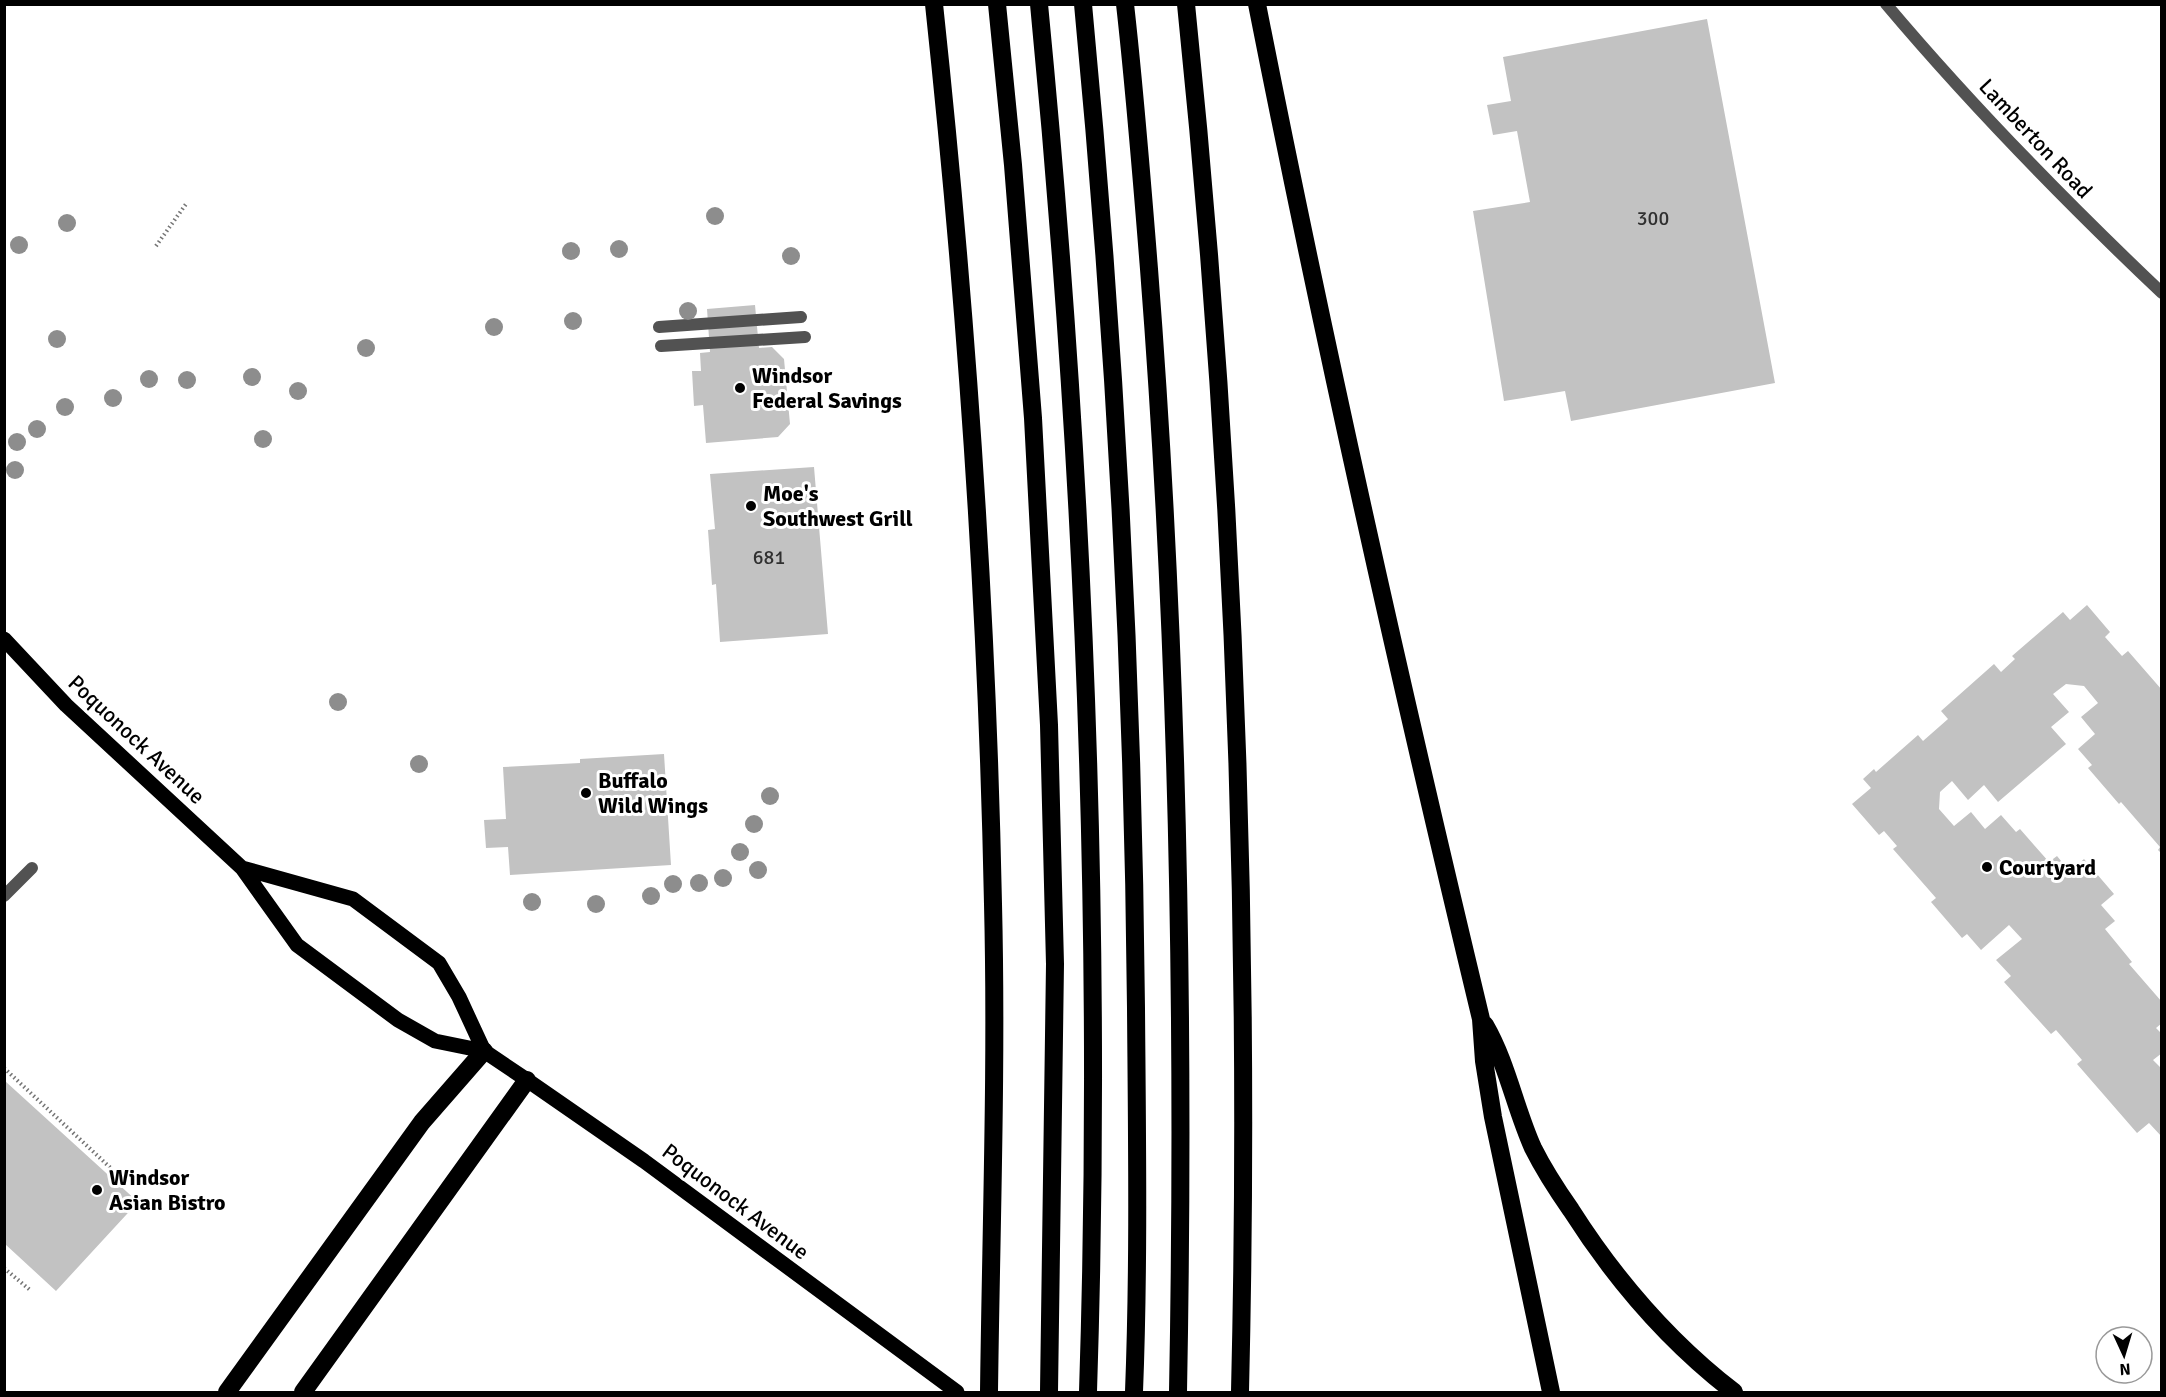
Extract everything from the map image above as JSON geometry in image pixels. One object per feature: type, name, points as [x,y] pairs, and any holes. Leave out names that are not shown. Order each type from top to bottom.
[{"type":"highway","points":[[934,4],[959,257],[983,627],[993,906],[994,1035],[989,1392]]},
{"type":"highway","points":[[997,4],[1033,406],[1048,702],[1055,964],[1049,1392]]},
{"type":"highway","points":[[1039,4],[1071,385],[1086,682],[1094,991],[1092,1256],[1088,1392]]},
{"type":"highway","points":[[1083,4],[1105,253],[1121,502],[1131,713],[1136,933],[1138,1200],[1134,1392]]},
{"type":"highway","points":[[1125,4],[1137,117],[1157,379],[1171,622],[1180,987],[1181,1263],[1178,1392]]},
{"type":"highway","points":[[1186,4],[1213,299],[1234,662],[1241,848],[1244,1049],[1244,1256],[1240,1392]]},
{"type":"highway","points":[[1257,4],[1376,568],[1481,1019],[1484,1061],[1493,1118],[1551,1392]]},
{"type":"highway","points":[[1481,1019],[1496,1046],[1534,1150],[1578,1221],[1634,1296],[1664,1329],[1734,1392]]},
{"type":"highway","points":[[227,1392],[422,1122],[484,1051]]},
{"type":"highway","points":[[303,1392],[527,1080]]},
{"type":"main road","name":"Poquonock Avenue","points":[[4,639],[66,705],[242,868],[297,945],[398,1020],[435,1041],[484,1051],[527,1080],[644,1161],[957,1392]]},
{"type":"main road","name":"Poquonock Avenue","points":[[242,868],[353,899],[439,963],[459,997],[484,1051]]},
{"type":"street","name":"Lamberton Road","points":[[1886,4],[1922,47],[2075,211],[2162,293]]},
{"type":"street","points":[[660,327],[801,317]]},
{"type":"street","points":[[661,346],[805,337]]},
{"type":"street","points":[[4,896],[32,868]]},
{"type":"path","points":[[156,246],[186,204]]},
{"type":"path","points":[[4,1068],[117,1174]]},
{"type":"path","points":[[4,1268],[30,1290]]},
{"type":"building","points":[[1707,19],[1775,383],[1571,421],[1565,391],[1504,401],[1473,211],[1530,202],[1517,131],[1493,135],[1487,105],[1511,101],[1503,57]]},
{"type":"building","name":"Windsor Federal Savings","points":[[755,305],[759,348],[772,347],[784,359],[790,424],[778,437],[706,443],[703,405],[694,406],[692,371],[701,371],[700,353],[710,352],[707,309]]},
{"type":"building","points":[[814,467],[828,634],[720,642],[716,584],[712,585],[708,530],[715,529],[710,474]]},
{"type":"building","name":"Courtyard","points":[[2087,605],[2110,632],[2105,637],[2122,656],[2128,651],[2162,690],[2162,854],[2158,850],[2160,847],[2088,768],[2092,765],[2078,749],[2095,734],[2081,717],[2098,703],[2084,686],[2066,684],[2053,694],[2069,712],[2051,727],[2066,744],[1998,802],[1984,785],[1968,800],[1952,781],[1940,792],[1939,809],[1954,826],[1971,812],[1985,829],[2001,815],[2016,832],[2020,829],[2049,862],[2057,856],[2070,872],[2084,859],[2114,894],[2101,905],[2115,921],[2105,929],[2132,962],[2129,964],[2162,1002],[2162,1023],[2156,1028],[2162,1034],[2162,1053],[2153,1060],[2162,1069],[2162,1137],[2149,1123],[2137,1133],[2077,1064],[2082,1060],[2056,1030],[2051,1034],[2004,982],[2011,976],[1996,960],[2022,939],[2009,925],[1981,950],[1967,934],[1962,938],[1931,902],[1936,898],[1893,849],[1897,846],[1884,831],[1879,835],[1852,804],[1871,788],[1863,779],[1874,769],[1876,772],[1918,735],[1923,741],[1948,719],[1941,711],[1994,664],[2001,672],[2015,659],[2012,656],[2063,612],[2070,620]]},
{"type":"building","name":"Buffalo Wild Wings","points":[[664,754],[671,865],[510,875],[508,847],[486,848],[484,820],[506,819],[503,767],[580,763],[580,759]]},
{"type":"building","points":[[5,1081],[138,1202],[56,1291],[5,1244]]},
{"type":"place","name":"Windsor Federal Savings","points":[[740,388]]},
{"type":"place","name":"Moe's Southwest Grill","points":[[751,506]]},
{"type":"place","name":"Buffalo Wild Wings","points":[[586,793]]},
{"type":"place","name":"Courtyard","points":[[1987,867]]},
{"type":"place","name":"Windsor Asian Bistro","points":[[97,1190]]}]
